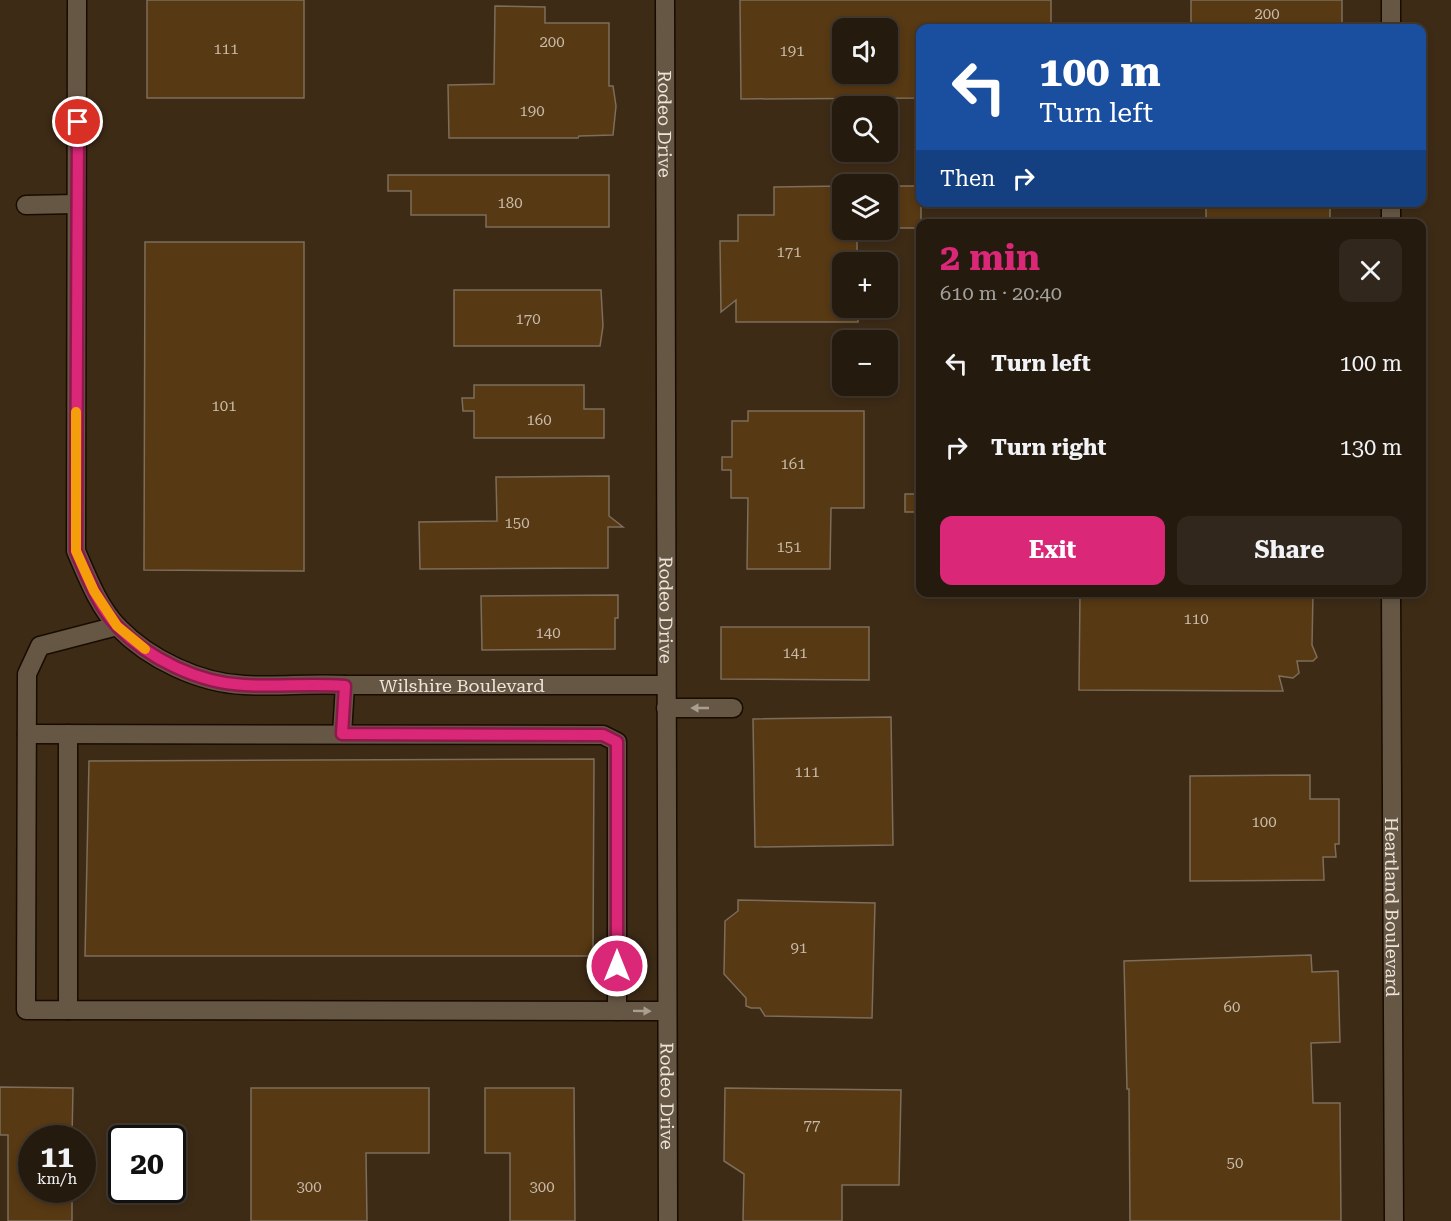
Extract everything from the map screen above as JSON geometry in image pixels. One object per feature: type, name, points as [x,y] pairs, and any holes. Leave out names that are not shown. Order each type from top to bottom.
[{"type":"street","name":"Wilshire Boulevard","points":[[77,0],[76,551],[94,591],[117,626],[150,653],[200,678],[243,686],[320,684],[345,686],[666,686]]},
{"type":"street","name":"Rodeo Drive","points":[[665,0],[668,441],[666,686],[668,1221]]},
{"type":"street","points":[[1391,0],[1391,24]]},
{"type":"street","points":[[26,205],[76,204]]},
{"type":"street","name":"Heartland Boulevard","points":[[1391,597],[1394,1221]]},
{"type":"street","points":[[117,626],[40,646],[27,674],[26,1010],[667,1011]]},
{"type":"street","points":[[342,734],[345,686]]},
{"type":"street","points":[[666,708],[733,708]]},
{"type":"street","points":[[27,734],[603,735],[617,742],[617,1011]]},
{"type":"street","points":[[68,734],[68,1010]]},
{"type":"shaded area","points":[[0,0],[1451,0],[1451,1221],[0,1221]]},
{"type":"building","points":[[147,0],[304,0],[304,98],[147,98]]},
{"type":"building","points":[[740,0],[1051,0],[1051,24],[916,24],[916,98],[832,96],[832,98],[741,99]]},
{"type":"building","points":[[1191,0],[1342,0],[1342,24],[1191,24]]},
{"type":"building","points":[[495,6],[545,7],[545,23],[609,23],[609,86],[613,86],[616,106],[613,135],[579,136],[578,138],[449,138],[448,85],[494,84]]},
{"type":"building","points":[[388,175],[609,175],[609,227],[486,227],[486,215],[411,215],[411,191],[388,191]]},
{"type":"building","points":[[832,186],[832,240],[857,240],[857,252],[832,252],[832,318],[858,318],[858,322],[736,322],[736,300],[721,312],[720,241],[738,241],[738,215],[774,215],[774,187]]},
{"type":"building","points":[[898,186],[916,186],[916,207],[921,207],[921,219],[916,219],[916,228],[898,228]]},
{"type":"building","points":[[1206,207],[1330,207],[1330,219],[1206,219]]},
{"type":"building","points":[[145,242],[304,242],[304,571],[144,570]]},
{"type":"building","points":[[454,290],[601,290],[603,326],[600,346],[454,346]]},
{"type":"building","points":[[474,385],[584,385],[584,409],[604,409],[604,438],[474,438],[474,411],[463,411],[462,398],[474,398]]},
{"type":"building","points":[[748,411],[864,411],[864,508],[831,508],[830,569],[747,569],[748,498],[731,498],[731,470],[722,470],[722,457],[732,457],[732,421],[748,421]]},
{"type":"building","points":[[609,476],[609,516],[623,527],[608,527],[608,568],[420,569],[419,522],[497,521],[496,477]]},
{"type":"building","points":[[905,494],[916,494],[916,512],[905,512]]},
{"type":"building","points":[[618,595],[615,649],[482,650],[481,596]]},
{"type":"building","points":[[1080,597],[1313,597],[1312,645],[1317,657],[1313,661],[1297,661],[1299,673],[1293,678],[1279,676],[1283,691],[1079,690]]},
{"type":"building","points":[[721,627],[869,627],[869,680],[721,679]]},
{"type":"building","points":[[891,717],[893,845],[755,847],[753,719]]},
{"type":"building","points":[[594,759],[593,956],[85,956],[89,761]]},
{"type":"building","points":[[1310,775],[1310,799],[1339,799],[1339,844],[1335,844],[1336,857],[1323,857],[1324,880],[1190,881],[1190,776]]},
{"type":"building","points":[[738,900],[875,903],[872,1018],[765,1016],[760,1008],[746,1006],[746,998],[724,974],[725,921],[738,911]]},
{"type":"building","points":[[1311,955],[1312,972],[1338,971],[1340,1042],[1311,1043],[1313,1103],[1340,1103],[1341,1221],[1130,1221],[1129,1089],[1127,1089],[1124,961]]},
{"type":"building","points":[[0,1087],[73,1088],[72,1125],[18,1125],[18,1203],[72,1203],[72,1221],[8,1221],[8,1135],[0,1135]]},
{"type":"building","points":[[251,1088],[429,1088],[429,1153],[366,1153],[367,1221],[251,1221]]},
{"type":"building","points":[[485,1088],[574,1088],[575,1221],[510,1221],[510,1153],[485,1153]]},
{"type":"building","points":[[725,1088],[901,1090],[899,1185],[842,1185],[842,1221],[743,1221],[744,1174],[724,1161]]},
{"type":"slow traffic","points":[[76,412],[76,551],[94,591],[117,626],[145,649]]},
{"type":"route","points":[[78,122],[76,551],[94,591],[117,626],[150,653],[200,678],[243,686],[320,684],[345,686],[342,734],[603,735],[617,742],[617,966]]}]
